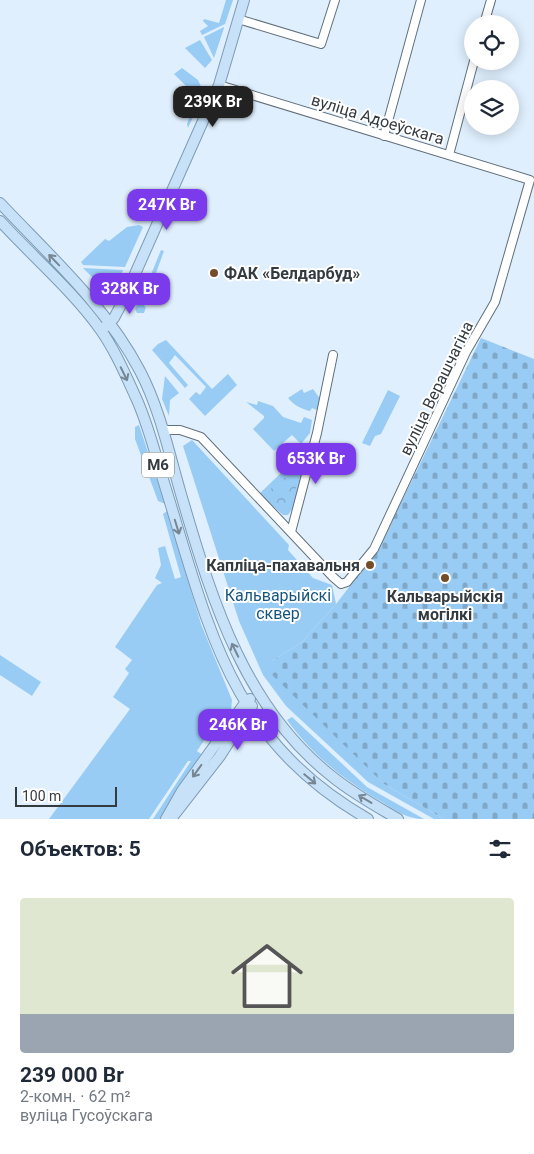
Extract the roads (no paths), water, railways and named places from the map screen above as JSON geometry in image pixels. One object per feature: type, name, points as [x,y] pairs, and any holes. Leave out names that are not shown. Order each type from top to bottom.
[{"type":"main road","points":[[101,331],[110,322],[125,298],[219,85],[244,0]]},
{"type":"main road","name":"М6","points":[[0,203],[89,295],[110,322],[141,372],[163,430],[219,613],[257,694],[277,722],[314,761],[352,791],[398,819]]},
{"type":"main road","name":"М6","points":[[0,222],[101,331],[137,400],[213,638],[247,707],[268,738],[299,770],[321,789],[368,819]]},
{"type":"main road","points":[[149,436],[163,430]]},
{"type":"main road","points":[[166,819],[182,791],[257,694]]},
{"type":"main road","points":[[171,819],[210,770],[247,707]]},
{"type":"street","points":[[238,19],[321,44],[335,0]]},
{"type":"street","points":[[384,136],[421,0]]},
{"type":"street","points":[[487,15],[491,0]]},
{"type":"street","points":[[449,156],[472,70]]},
{"type":"street","name":"вуліца Адоеўскага","points":[[219,85],[530,180]]},
{"type":"street","name":"вуліца Верашчагіна","points":[[291,532],[340,584],[347,582],[374,549],[468,347],[495,302],[530,180]]},
{"type":"street","points":[[291,532],[317,433],[333,355]]},
{"type":"street","points":[[163,430],[180,430],[201,437],[291,532]]},
{"type":"place","name":"ФАК «Белдарбуд»","points":[[214,273]]},
{"type":"place","name":"Капліца-пахавальня","points":[[370,565]]},
{"type":"place","name":"Кальварыйскія могілкі","points":[[445,578]]},
{"type":"park label","name":"Кальварыйскі сквер","points":[[278,604]]}]
